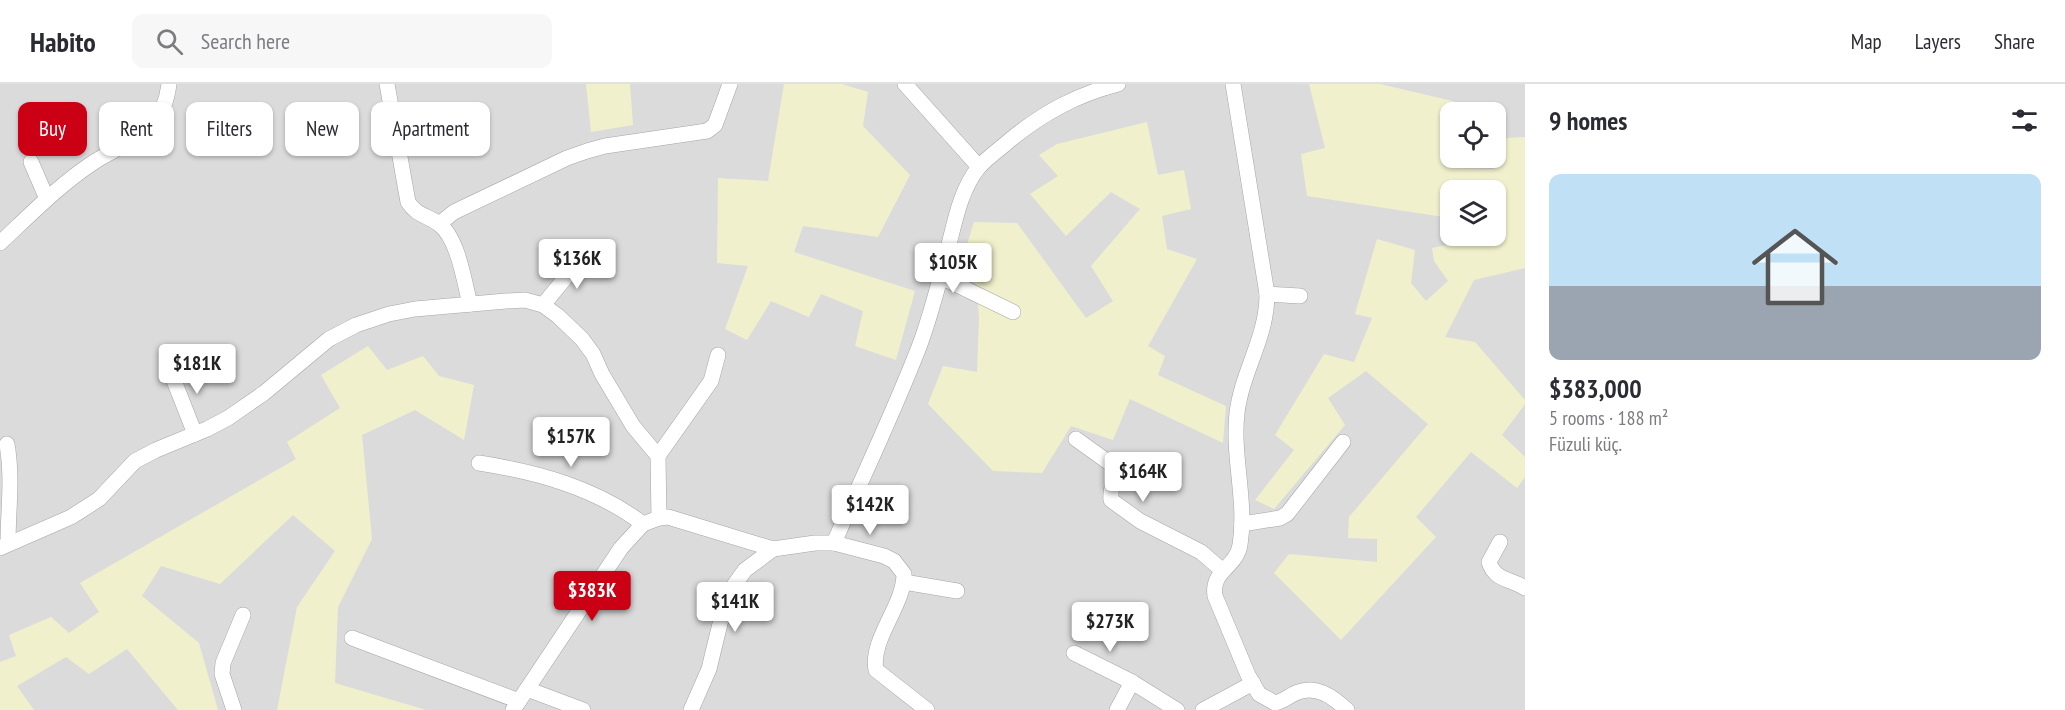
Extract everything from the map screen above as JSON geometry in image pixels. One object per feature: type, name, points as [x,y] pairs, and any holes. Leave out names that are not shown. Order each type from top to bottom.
[{"type":"street","points":[[0,243],[47,199],[93,162],[150,128],[161,115],[167,99],[169,84]]},
{"type":"street","points":[[387,84],[408,202],[413,210],[439,224],[447,233],[470,304]]},
{"type":"street","points":[[439,224],[453,212],[587,151],[605,146],[707,131],[715,125],[730,84]]},
{"type":"street","points":[[904,84],[979,167]]},
{"type":"street","points":[[834,543],[919,347],[962,199],[979,167],[1029,124],[1054,108],[1074,98],[1118,84]]},
{"type":"street","points":[[1233,84],[1267,294],[1267,313],[1237,412],[1236,434],[1242,524],[1240,548],[1236,558],[1216,580],[1215,596],[1259,694],[1275,703],[1305,690],[1319,691],[1334,698],[1347,710]]},
{"type":"street","points":[[31,162],[47,199]]},
{"type":"street","points":[[543,305],[585,254]]},
{"type":"street","points":[[941,277],[1013,312]]},
{"type":"street","points":[[1267,294],[1300,296]]},
{"type":"street","points":[[7,444],[11,477],[4,546],[71,517],[99,499],[135,461],[228,418],[264,393],[329,339],[356,325],[389,314],[415,309],[525,300],[543,305],[582,339],[593,354],[602,374],[633,426],[658,456]]},
{"type":"street","points":[[659,518],[658,456],[711,381],[718,355]]},
{"type":"street","points":[[169,368],[195,434]]},
{"type":"street","points":[[1076,439],[1115,467],[1116,475],[1109,490],[1111,500],[1140,521],[1201,552],[1222,571]]},
{"type":"street","points":[[1242,524],[1280,518],[1287,513],[1343,442]]},
{"type":"street","points":[[479,463],[514,468],[560,481],[611,504],[643,524]]},
{"type":"street","points":[[520,700],[621,548],[643,524],[659,518],[675,519],[773,549],[815,543],[834,543],[884,556],[894,561],[903,574],[903,582],[880,641],[875,663],[876,670],[927,710]]},
{"type":"street","points":[[1500,542],[1489,562],[1492,571],[1499,577],[1518,583],[1525,588]]},
{"type":"street","points":[[691,710],[709,669],[728,595],[734,583],[746,570],[773,549]]},
{"type":"street","points":[[903,582],[957,591]]},
{"type":"street","points":[[234,710],[222,675],[223,663],[243,615]]},
{"type":"street","points":[[352,638],[520,700],[583,710]]},
{"type":"street","points":[[1074,653],[1132,682],[1177,710]]},
{"type":"street","points":[[1117,710],[1132,682]]},
{"type":"street","points":[[1203,710],[1253,683]]},
{"type":"shaded area","points":[[0,84],[1525,84],[1525,710],[0,710]]},
{"type":"green space","points":[[586,84],[630,84],[633,125],[591,132]]},
{"type":"green space","points":[[784,84],[842,84],[868,92],[863,126],[910,175],[878,237],[803,226],[794,252],[915,291],[896,360],[855,346],[863,311],[821,294],[809,317],[771,301],[747,340],[725,329],[748,266],[717,263],[718,178],[768,181]]},
{"type":"green space","points":[[1309,84],[1380,84],[1457,102],[1440,102],[1440,168],[1506,168],[1507,138],[1525,137],[1525,268],[1474,280],[1445,337],[1475,342],[1525,400],[1525,404],[1502,435],[1525,457],[1525,477],[1517,488],[1471,452],[1416,517],[1436,537],[1341,640],[1274,573],[1289,554],[1377,562],[1377,539],[1348,538],[1349,517],[1428,424],[1366,371],[1328,398],[1345,425],[1274,509],[1255,500],[1294,450],[1275,435],[1324,354],[1354,362],[1372,318],[1355,314],[1377,239],[1415,250],[1411,283],[1426,301],[1448,281],[1434,261],[1432,248],[1506,246],[1506,180],[1440,180],[1440,216],[1307,196],[1301,154],[1325,148]]},
{"type":"green space","points":[[1147,122],[1158,175],[1184,170],[1191,209],[1162,216],[1167,249],[1197,259],[1148,346],[1165,356],[1158,375],[1226,406],[1223,443],[1130,399],[1113,440],[1071,426],[1042,473],[993,471],[928,404],[943,366],[977,372],[979,319],[977,285],[958,273],[974,222],[1017,223],[1086,318],[1113,301],[1091,266],[1140,209],[1111,192],[1066,236],[1030,194],[1058,176],[1039,155],[1057,144]]},
{"type":"green space","points":[[368,346],[387,370],[423,356],[439,376],[474,385],[464,440],[415,410],[362,435],[372,539],[338,607],[335,683],[426,710],[277,710],[297,607],[335,551],[293,515],[220,584],[161,566],[142,596],[199,643],[218,710],[178,710],[127,649],[89,674],[66,657],[17,686],[34,710],[0,710],[0,662],[16,656],[9,635],[51,617],[69,633],[99,612],[80,583],[296,459],[287,442],[340,408],[321,375]]}]
